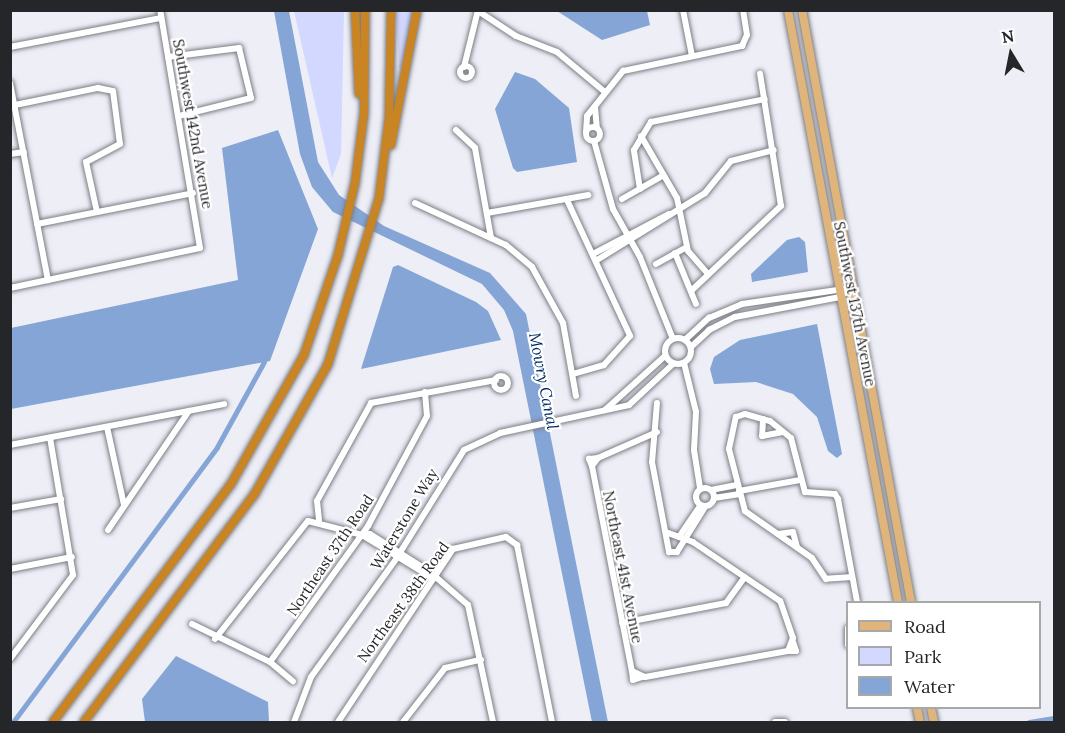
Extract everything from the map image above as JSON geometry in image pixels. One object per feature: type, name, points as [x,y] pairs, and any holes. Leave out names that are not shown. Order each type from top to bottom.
[{"type":"highway","points":[[355,10],[360,148]]},
{"type":"highway","points":[[53,723],[258,442],[304,356],[344,236],[351,203],[360,148],[365,10]]},
{"type":"highway","points":[[379,198],[389,118],[391,10]]},
{"type":"highway","points":[[84,723],[282,453],[328,364],[368,246],[417,10]]},
{"type":"main road","name":"Southwest 137th Avenue","points":[[788,10],[898,601]]},
{"type":"main road","name":"Southwest 137th Avenue","points":[[801,10],[911,601]]},
{"type":"main road","points":[[810,134],[823,132]]},
{"type":"street","name":"Southwest 142nd Avenue","points":[[48,280],[197,252],[202,241],[160,10]]},
{"type":"street","points":[[683,10],[692,56]]},
{"type":"street","points":[[684,363],[674,364],[665,356],[673,339],[629,237],[608,196],[594,141],[586,132],[587,116],[605,92],[630,68],[692,56],[745,42],[743,10]]},
{"type":"street","points":[[464,67],[478,11],[516,36],[557,52],[605,92]]},
{"type":"street","points":[[10,47],[161,18]]},
{"type":"street","points":[[168,57],[239,48],[248,102],[179,116]]},
{"type":"street","points":[[691,291],[783,199],[760,74]]},
{"type":"street","points":[[10,83],[48,280],[10,288]]},
{"type":"street","points":[[15,105],[98,88],[112,91],[120,144],[86,162],[97,212]]},
{"type":"street","points":[[640,189],[634,150],[641,136],[659,118],[765,99]]},
{"type":"street","points":[[594,141],[600,135],[595,106]]},
{"type":"street","points":[[586,132],[597,128]]},
{"type":"street","points":[[456,130],[475,148],[491,238]]},
{"type":"street","points":[[641,136],[679,208],[687,247],[708,274]]},
{"type":"street","points":[[595,257],[705,193],[731,161],[774,150]]},
{"type":"street","points":[[10,154],[24,152]]},
{"type":"street","points":[[622,199],[664,176]]},
{"type":"street","points":[[37,224],[193,193]]},
{"type":"street","points":[[487,213],[588,195]]},
{"type":"street","points":[[567,200],[630,336],[604,365],[573,375]]},
{"type":"street","points":[[415,203],[491,238],[532,267],[553,297],[573,375],[576,396]]},
{"type":"street","points":[[656,264],[687,247]]},
{"type":"street","points":[[675,253],[696,304]]},
{"type":"street","points":[[685,340],[708,318],[733,307],[838,287],[851,288]]},
{"type":"street","points":[[703,506],[695,499],[700,489],[694,450],[696,412],[684,363],[691,347],[709,330],[735,317],[840,297],[851,288]]},
{"type":"street","points":[[673,339],[685,340],[691,347]]},
{"type":"street","name":"Waterstone Way","points":[[599,413],[628,394],[665,356]]},
{"type":"street","name":"Waterstone Way","points":[[294,723],[311,677],[398,556],[464,450],[483,438],[629,405],[674,364]]},
{"type":"street","points":[[319,520],[317,501],[371,403],[496,380]]},
{"type":"street","name":"Northeast 37th Road","points":[[270,662],[362,535],[427,416],[425,392]]},
{"type":"street","points":[[657,403],[657,432],[654,447],[666,532],[673,554],[703,506],[714,498],[739,490],[800,480]]},
{"type":"street","points":[[10,446],[224,404]]},
{"type":"street","points":[[108,530],[189,411]]},
{"type":"street","points":[[852,576],[826,579],[817,562],[745,511],[729,449],[733,420],[745,414],[764,419],[783,432],[793,443],[800,480],[810,494],[835,494],[852,576],[857,601]]},
{"type":"street","points":[[764,419],[762,436],[783,432]]},
{"type":"street","points":[[107,427],[124,505]]},
{"type":"street","points":[[642,441],[657,432]]},
{"type":"street","points":[[11,656],[73,575],[72,557],[50,438]]},
{"type":"street","points":[[642,441],[654,447]]},
{"type":"street","name":"Northeast 41st Avenue","points":[[642,441],[595,462],[622,623],[637,675],[791,646],[785,606],[745,577]]},
{"type":"street","points":[[700,489],[739,490]]},
{"type":"street","points":[[711,490],[714,498]]},
{"type":"street","points":[[10,508],[61,499]]},
{"type":"street","points":[[215,639],[298,528],[319,520],[362,535],[434,579],[468,605],[493,723]]},
{"type":"street","points":[[622,623],[726,603],[745,577],[682,538],[666,532]]},
{"type":"street","points":[[778,534],[793,532],[797,547]]},
{"type":"street","name":"Northeast 38th Road","points":[[338,723],[356,688],[457,546],[506,537],[515,541],[552,723]]},
{"type":"street","points":[[10,568],[72,557]]},
{"type":"street","points":[[192,624],[215,639],[270,662],[293,681]]},
{"type":"street","points":[[403,723],[445,668],[480,660]]},
{"type":"street","points":[[774,723],[784,722]]},
{"type":"green space","points":[[294,11],[344,11],[341,154],[332,178]]},
{"type":"green space","points":[[396,11],[414,11],[401,68],[399,68]]},
{"type":"water","name":"Mowry Canal","points":[[274,11],[289,11],[318,162],[339,195],[384,226],[490,273],[526,314],[608,722],[592,722],[513,331],[504,310],[482,284],[333,212],[312,187],[300,154]]},
{"type":"water","points":[[557,11],[647,11],[650,25],[602,40]]},
{"type":"water","points":[[515,72],[535,79],[569,108],[577,162],[517,172],[513,168],[495,109]]},
{"type":"water","points":[[278,130],[318,229],[270,361],[11,409],[11,328],[238,280],[222,148]]},
{"type":"water","points":[[799,237],[805,242],[808,272],[752,282],[751,274],[787,240]]},
{"type":"water","points":[[398,265],[476,302],[488,311],[501,340],[361,369],[393,267]]},
{"type":"water","points":[[817,324],[842,454],[837,458],[828,451],[817,417],[793,394],[756,382],[714,384],[710,369],[714,357],[740,340]]},
{"type":"water","points":[[176,656],[268,702],[269,722],[145,722],[142,699]]},
{"type":"waterway","points":[[13,722],[217,447],[264,362]]},
{"type":"waterway","points":[[1029,722],[1054,718]]}]
